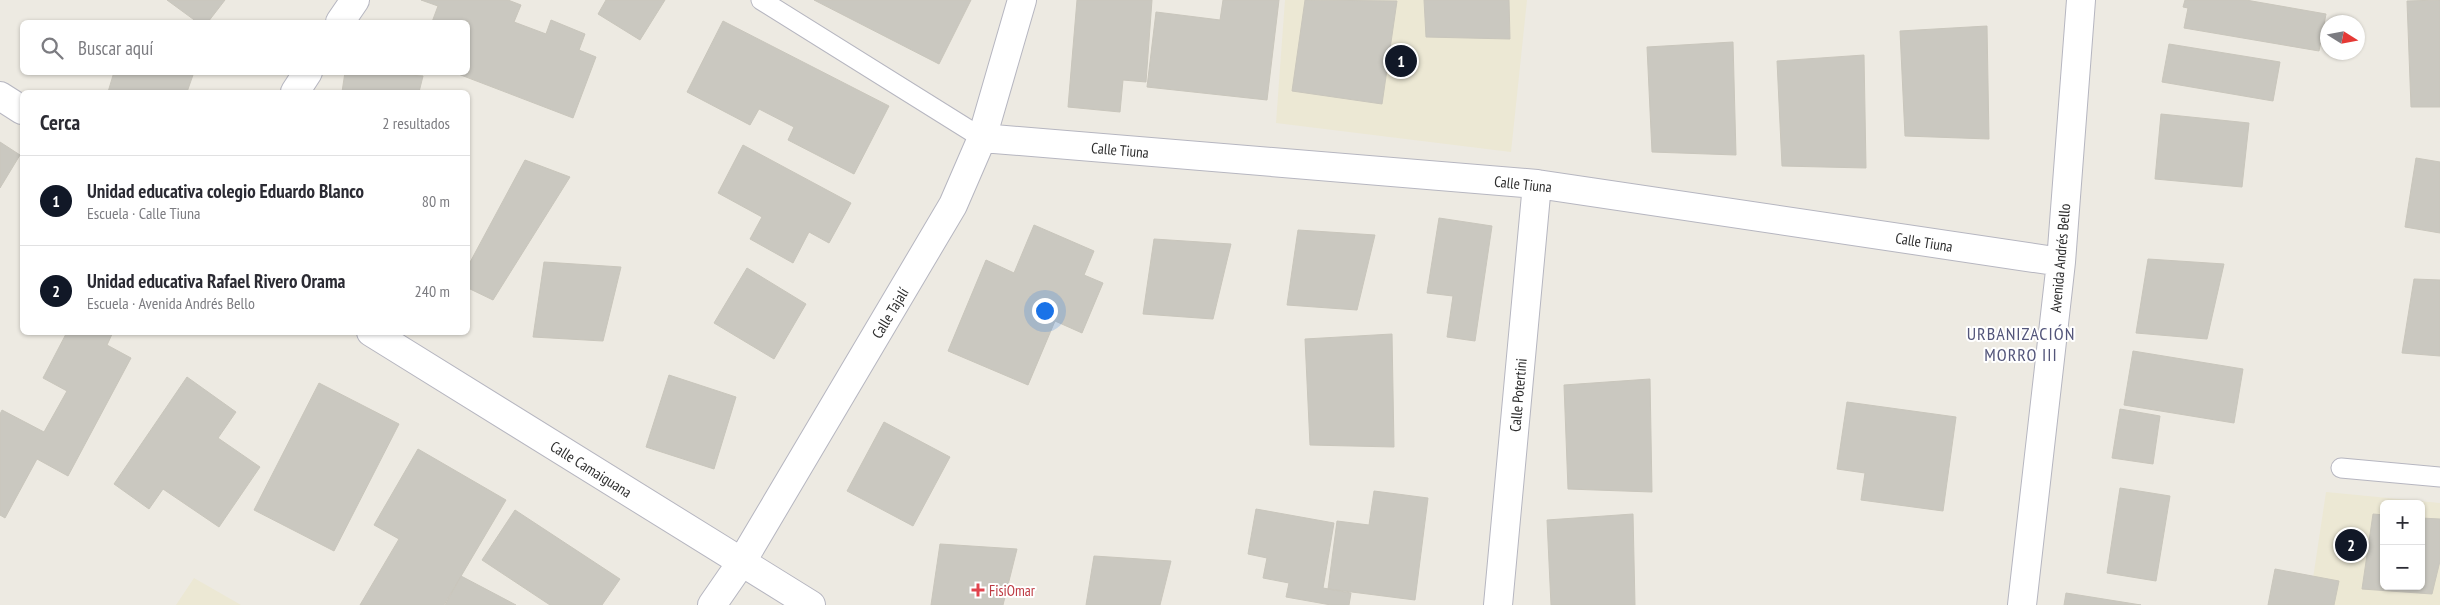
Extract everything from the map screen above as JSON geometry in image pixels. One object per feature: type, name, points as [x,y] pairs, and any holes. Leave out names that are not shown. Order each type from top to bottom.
[{"type":"street","points":[[341,20],[355,0]]},
{"type":"street","name":"Calle Tajalí","points":[[712,605],[741,563],[953,205],[982,138],[1022,0]]},
{"type":"street","name":"Avenida Andrés Bello","points":[[2022,605],[2061,262],[2081,0]]},
{"type":"street","points":[[296,90],[306,75]]},
{"type":"street","points":[[0,96],[20,109]]},
{"type":"street","name":"Calle Tiuna","points":[[982,138],[1538,184],[2061,262]]},
{"type":"street","name":"Calle Potertini","points":[[1498,605],[1538,184]]},
{"type":"street","name":"Calle Camaiguana","points":[[376,335],[811,605]]},
{"type":"lane","points":[[761,0],[982,138]]},
{"type":"lane","points":[[2341,468],[2440,477]]},
{"type":"shaded area","points":[[1285,0],[1527,0],[1511,152],[1276,123]]},
{"type":"shaded area","points":[[2326,492],[2409,500],[2380,500],[2380,590],[2425,590],[2425,502],[2440,503],[2440,605],[2309,605]]},
{"type":"shaded area","points":[[194,578],[241,605],[176,605]]},
{"type":"building","points":[[167,0],[225,0],[210,20],[194,20]]},
{"type":"building","points":[[421,0],[508,0],[521,5],[514,22],[546,34],[551,20],[585,34],[579,50],[596,57],[573,118],[461,75],[470,75],[470,20],[433,20],[438,6]]},
{"type":"building","points":[[606,0],[665,0],[640,40],[598,14]]},
{"type":"building","points":[[814,0],[971,0],[939,64]]},
{"type":"building","points":[[1077,0],[1152,0],[1146,82],[1123,80],[1120,112],[1068,107]]},
{"type":"building","points":[[1223,0],[1279,0],[1267,100],[1147,87],[1156,12],[1220,20]]},
{"type":"building","points":[[1305,0],[1397,1],[1382,104],[1292,91]]},
{"type":"building","points":[[1424,0],[1509,0],[1510,39],[1426,37]]},
{"type":"building","points":[[2185,0],[2246,0],[2326,14],[2320,15],[2319,51],[2184,28],[2188,8],[2183,7]]},
{"type":"building","points":[[2440,0],[2440,107],[2411,107],[2407,1]]},
{"type":"building","points":[[723,21],[889,106],[854,174],[788,140],[794,127],[759,109],[750,125],[687,92]]},
{"type":"building","points":[[1987,26],[1989,139],[1905,136],[1900,31]]},
{"type":"building","points":[[1733,42],[1736,155],[1652,152],[1647,47]]},
{"type":"building","points":[[2169,44],[2280,62],[2273,101],[2162,82]]},
{"type":"building","points":[[1864,55],[1866,168],[1782,166],[1777,61]]},
{"type":"building","points":[[113,75],[193,75],[188,90],[109,90]]},
{"type":"building","points":[[345,75],[423,76],[420,90],[342,90]]},
{"type":"building","points":[[2161,114],[2249,123],[2242,187],[2155,179]]},
{"type":"building","points":[[0,142],[20,155],[0,188]]},
{"type":"building","points":[[743,145],[851,203],[829,243],[809,232],[793,263],[750,239],[762,217],[718,193]]},
{"type":"building","points":[[2416,158],[2440,162],[2440,233],[2405,227]]},
{"type":"building","points":[[525,160],[570,177],[493,300],[470,289],[470,262]]},
{"type":"building","points":[[1439,218],[1492,226],[1475,341],[1447,337],[1453,296],[1427,293]]},
{"type":"building","points":[[1034,225],[1094,251],[1084,275],[1103,283],[1082,333],[1055,321],[1028,385],[948,351],[986,260],[1014,273]]},
{"type":"building","points":[[1298,230],[1375,235],[1357,310],[1287,305]]},
{"type":"building","points":[[1154,239],[1231,244],[1213,319],[1143,314]]},
{"type":"building","points":[[2148,259],[2224,264],[2207,339],[2136,333]]},
{"type":"building","points":[[544,262],[621,267],[603,341],[533,337]]},
{"type":"building","points":[[747,268],[806,304],[774,359],[714,323]]},
{"type":"building","points":[[2414,279],[2440,280],[2440,356],[2402,353]]},
{"type":"building","points":[[1392,334],[1394,447],[1310,445],[1305,339]]},
{"type":"building","points":[[65,335],[112,335],[107,345],[131,358],[68,476],[37,459],[5,518],[0,515],[0,414],[2,410],[44,432],[67,391],[43,378]]},
{"type":"building","points":[[2133,351],[2243,369],[2234,423],[2124,405]]},
{"type":"building","points":[[669,375],[736,397],[714,469],[646,447]]},
{"type":"building","points":[[187,377],[236,412],[218,438],[260,467],[219,527],[163,489],[149,509],[114,484]]},
{"type":"building","points":[[1650,379],[1652,492],[1568,489],[1564,385]]},
{"type":"building","points":[[319,383],[399,424],[334,551],[254,510]]},
{"type":"building","points":[[1847,402],[1956,417],[1943,511],[1861,500],[1865,473],[1837,469]]},
{"type":"building","points":[[2120,409],[2160,416],[2153,464],[2112,458]]},
{"type":"building","points":[[884,422],[950,457],[913,526],[847,491]]},
{"type":"building","points":[[418,449],[506,500],[444,605],[360,605],[399,539],[374,525]]},
{"type":"building","points":[[2120,488],[2170,496],[2156,581],[2107,573]]},
{"type":"building","points":[[1374,491],[1428,498],[1415,600],[1328,589],[1337,521],[1369,525]]},
{"type":"building","points":[[1256,509],[1334,523],[1323,588],[1351,593],[1349,605],[1331,605],[1286,597],[1289,583],[1263,578],[1267,558],[1248,554]]},
{"type":"building","points":[[515,510],[620,579],[602,605],[550,605],[482,560]]},
{"type":"building","points":[[1633,514],[1635,605],[1551,605],[1547,520]]},
{"type":"building","points":[[2373,514],[2380,515],[2380,590],[2425,590],[2425,518],[2440,519],[2440,561],[2432,594],[2362,589]]},
{"type":"building","points":[[940,544],[1017,549],[1003,605],[931,605]]},
{"type":"building","points":[[1094,556],[1171,561],[1160,605],[1086,605]]},
{"type":"building","points":[[2275,569],[2339,581],[2334,605],[2268,605]]},
{"type":"building","points":[[461,576],[516,605],[445,605]]},
{"type":"building","points":[[2066,593],[2141,605],[2064,605]]},
{"type":"place","name":"Unidad educativa colegio Eduardo Blanco","points":[[1401,61]]},
{"type":"place","name":"Unidad educativa Rafael Rivero Orama","points":[[2351,545]]},
{"type":"place","name":"FisiOmar","points":[[978,590]]},
{"type":"district","name":"URBANIZACIÓN MORRO III","points":[[2021,343]]}]
